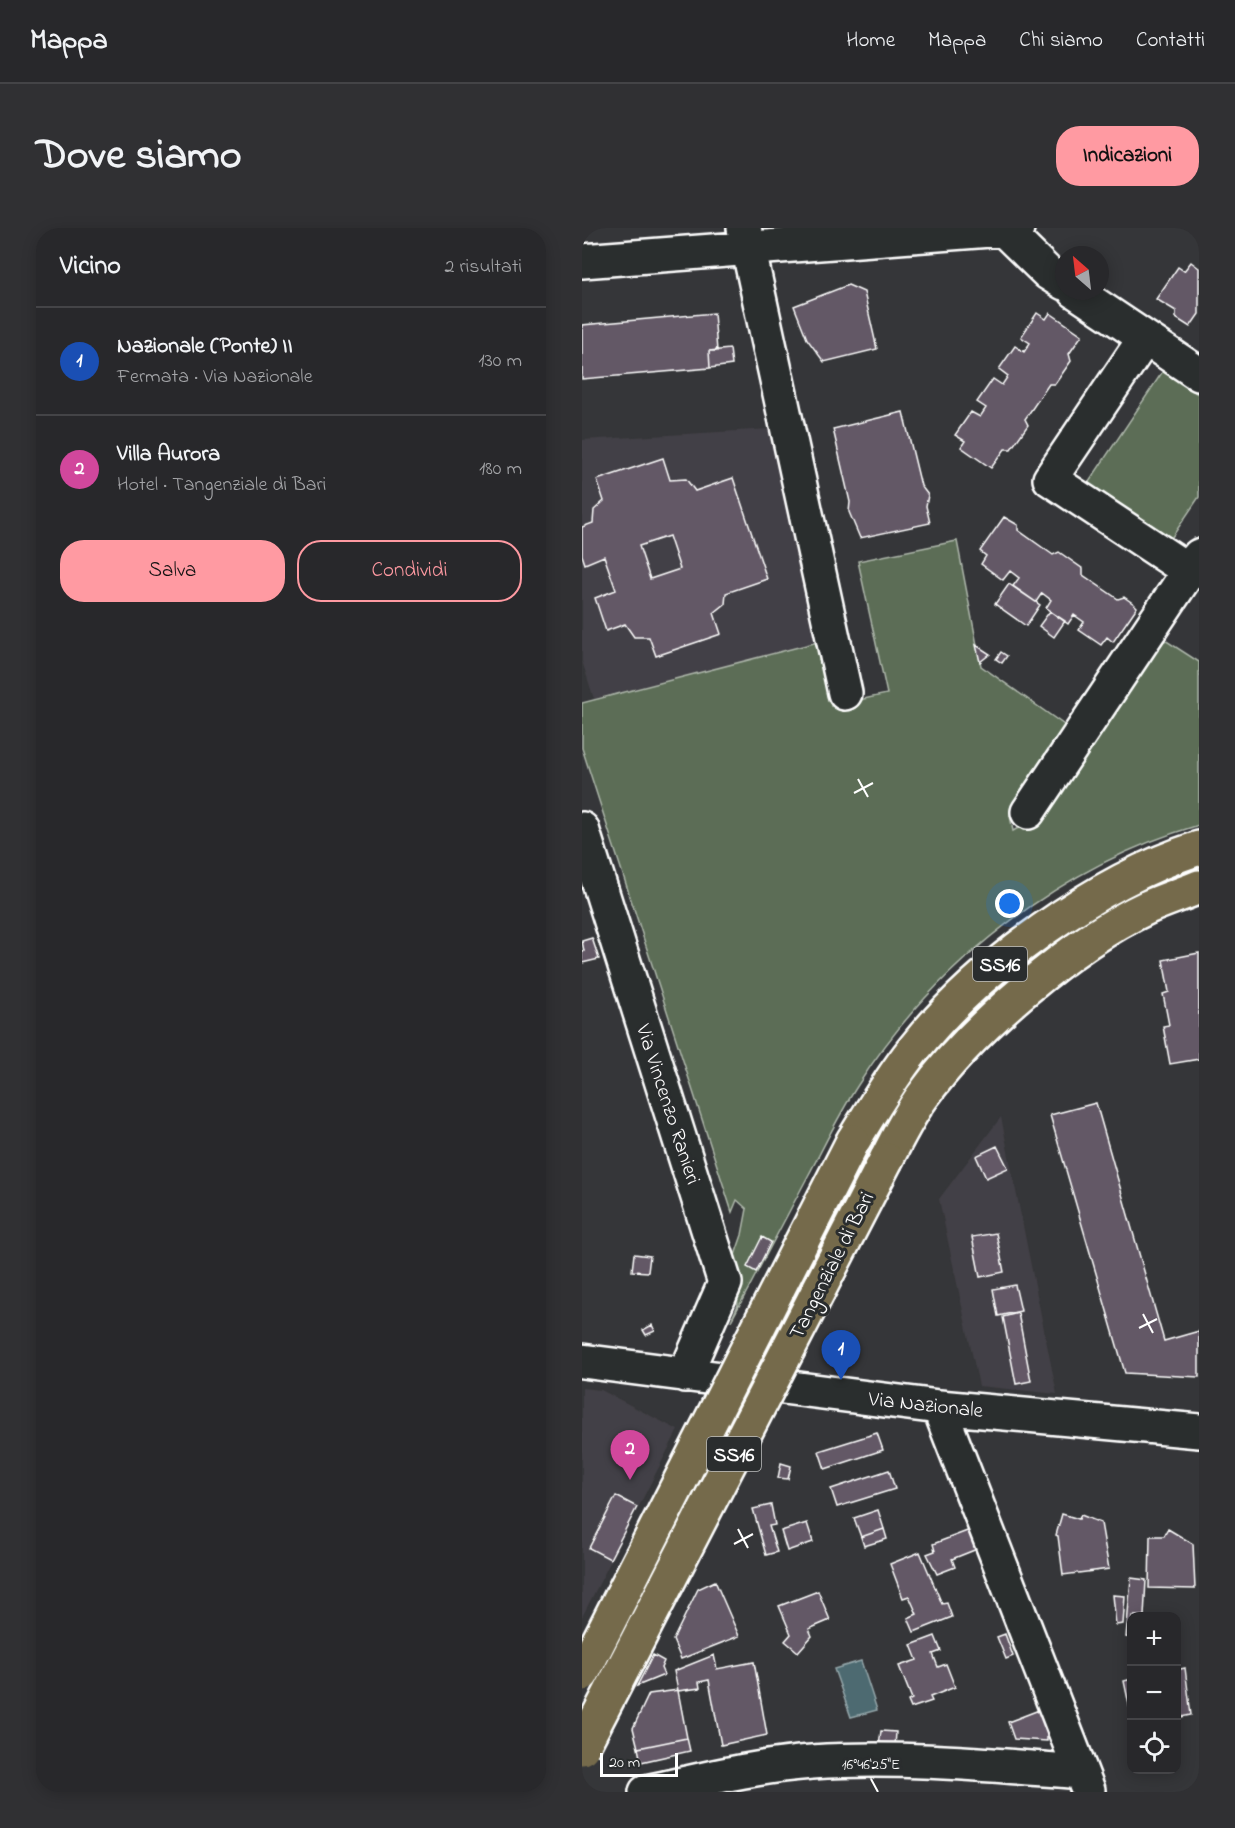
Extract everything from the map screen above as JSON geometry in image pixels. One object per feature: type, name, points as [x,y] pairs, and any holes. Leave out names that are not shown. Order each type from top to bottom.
[{"type":"highway","name":"Tangenziale di Bari","points":[[582,1674],[853,1141],[882,1092],[914,1048],[956,1004],[1005,960],[1053,922],[1098,893],[1141,870],[1199,848]]},
{"type":"highway","name":"Tangenziale di Bari","points":[[582,1748],[886,1160],[929,1089],[967,1043],[1030,986],[1085,945],[1147,908],[1199,887]]},
{"type":"street","points":[[582,261],[734,238],[1010,229],[1048,273],[1055,278]]},
{"type":"street","points":[[734,238],[845,693]]},
{"type":"street","points":[[1088,300],[1199,374]]},
{"type":"street","points":[[1028,812],[1194,564],[1050,479],[1145,338]]},
{"type":"street","name":"Via Vincenzo Ranieri","points":[[582,829],[725,1283],[685,1375]]},
{"type":"street","name":"Via Nazionale","points":[[582,1361],[939,1407],[1199,1431]]},
{"type":"street","points":[[646,1792],[744,1770],[812,1762],[949,1761],[1084,1782],[939,1407]]},
{"type":"shaded area","points":[[771,429],[818,642],[594,699],[582,661],[582,440]]},
{"type":"shaded area","points":[[1001,1117],[1057,1394],[979,1386],[939,1199]]},
{"type":"shaded area","points":[[582,1388],[601,1390],[678,1430],[582,1617]]},
{"type":"green space","points":[[1163,371],[1199,395],[1199,497],[1170,540],[1087,485]]},
{"type":"green space","points":[[957,541],[981,666],[1067,727],[1010,816],[1013,831],[1043,814],[1151,654],[1165,640],[1199,662],[1199,825],[1148,843],[1098,865],[1051,893],[963,960],[924,999],[889,1041],[851,1096],[731,1321],[738,1305],[734,1258],[742,1235],[747,1209],[737,1200],[732,1212],[582,748],[582,703],[818,642],[831,706],[887,694],[858,561]]},
{"type":"water","points":[[861,1661],[877,1710],[851,1717],[834,1669]]},
{"type":"building","points":[[1191,262],[1199,268],[1199,314],[1190,327],[1176,318],[1176,311],[1156,299],[1178,267],[1184,271]]},
{"type":"building","points":[[848,285],[864,292],[877,349],[824,362],[807,339],[794,306]]},
{"type":"building","points":[[714,313],[717,351],[709,351],[710,368],[582,379],[582,325]]},
{"type":"building","points":[[1037,313],[1046,319],[1050,313],[1082,335],[1069,354],[1071,361],[1055,384],[1049,384],[1025,419],[1028,425],[1011,449],[1005,449],[991,468],[961,447],[965,441],[955,435],[971,412],[980,417],[986,408],[977,402],[993,379],[1002,385],[1008,376],[999,369],[1015,346],[1024,352],[1030,343],[1021,337]]},
{"type":"building","points":[[730,349],[732,365],[710,368],[709,351]]},
{"type":"building","points":[[903,412],[921,486],[928,495],[926,506],[930,523],[860,538],[849,512],[850,502],[833,429]]},
{"type":"building","points":[[663,458],[670,480],[686,479],[695,491],[733,478],[767,579],[726,593],[725,604],[714,613],[721,634],[656,656],[649,637],[634,637],[625,624],[606,631],[595,598],[616,590],[604,556],[585,564],[582,555],[582,527],[593,523],[594,510],[604,501],[597,480]],"holes":[[[669,536],[680,569],[650,579],[639,546]]]},
{"type":"building","points":[[1004,517],[1018,525],[1018,530],[1053,555],[1059,552],[1083,569],[1083,575],[1118,599],[1124,597],[1137,607],[1113,642],[1107,637],[1101,645],[1079,630],[1084,622],[1074,615],[1068,624],[1046,608],[1051,600],[1042,593],[1036,602],[1013,586],[1019,578],[1010,571],[1003,580],[981,564],[986,556],[980,551]]},
{"type":"building","points":[[1009,584],[1040,605],[1026,626],[995,604]]},
{"type":"building","points":[[1050,611],[1065,621],[1054,637],[1039,626]]},
{"type":"building","points":[[976,645],[990,654],[980,662]]},
{"type":"building","points":[[1001,652],[1007,656],[1002,663],[996,659]]},
{"type":"building","points":[[592,938],[599,959],[582,963],[582,951],[584,951],[582,941]]},
{"type":"building","points":[[1199,953],[1199,1059],[1170,1064],[1163,1026],[1169,1025],[1163,994],[1169,992],[1163,960]]},
{"type":"building","points":[[1096,1103],[1164,1341],[1199,1331],[1199,1377],[1125,1373],[1050,1115]]},
{"type":"building","points":[[997,1146],[1008,1168],[986,1178],[976,1156]]},
{"type":"building","points":[[996,1233],[1004,1272],[980,1277],[972,1237]]},
{"type":"building","points":[[762,1237],[771,1242],[756,1272],[747,1267]]},
{"type":"building","points":[[634,1254],[650,1256],[648,1272],[632,1271]]},
{"type":"building","points":[[1015,1285],[1021,1311],[998,1316],[993,1289]]},
{"type":"building","points":[[1018,1313],[1031,1381],[1016,1384],[1003,1317]]},
{"type":"building","points":[[652,1325],[655,1331],[646,1335],[643,1330]]},
{"type":"building","points":[[877,1433],[883,1450],[825,1469],[819,1451]]},
{"type":"building","points":[[781,1463],[791,1466],[788,1479],[778,1478]]},
{"type":"building","points":[[889,1470],[895,1489],[837,1507],[831,1489]]},
{"type":"building","points":[[616,1496],[637,1507],[610,1559],[589,1548]]},
{"type":"building","points":[[771,1505],[775,1525],[769,1526],[777,1552],[766,1555],[753,1509]]},
{"type":"building","points":[[878,1510],[884,1529],[861,1537],[854,1518]]},
{"type":"building","points":[[1062,1514],[1079,1519],[1081,1515],[1101,1523],[1109,1569],[1063,1575],[1056,1535]]},
{"type":"building","points":[[807,1523],[813,1542],[787,1551],[781,1531]]},
{"type":"building","points":[[884,1529],[887,1539],[864,1546],[861,1537]]},
{"type":"building","points":[[1168,1529],[1193,1544],[1195,1589],[1149,1588],[1150,1536],[1164,1536]]},
{"type":"building","points":[[970,1530],[977,1549],[952,1559],[955,1567],[937,1574],[927,1554],[935,1551],[933,1544]]},
{"type":"building","points":[[920,1552],[942,1604],[947,1603],[952,1617],[914,1632],[908,1618],[917,1614],[909,1596],[903,1598],[890,1564]]},
{"type":"building","points":[[1131,1578],[1146,1580],[1144,1612],[1128,1612]]},
{"type":"building","points":[[715,1581],[739,1636],[681,1659],[673,1640],[698,1589]]},
{"type":"building","points":[[818,1591],[830,1620],[809,1629],[812,1636],[798,1652],[785,1641],[791,1634],[779,1606]]},
{"type":"building","points":[[1113,1595],[1125,1596],[1123,1624],[1116,1625]]},
{"type":"building","points":[[1005,1634],[1013,1656],[1006,1659],[997,1637]]},
{"type":"building","points":[[935,1636],[941,1651],[933,1654],[938,1667],[946,1664],[955,1687],[930,1697],[932,1701],[911,1708],[908,1701],[912,1699],[899,1666],[917,1660],[911,1645]]},
{"type":"building","points":[[653,1655],[664,1661],[661,1668],[664,1675],[637,1686]]},
{"type":"building","points":[[714,1655],[717,1669],[754,1662],[767,1735],[721,1745],[709,1680],[699,1682],[700,1688],[678,1691],[687,1738],[638,1748],[633,1728],[649,1694],[678,1690],[674,1671]]},
{"type":"building","points":[[1185,1668],[1191,1715],[1181,1717],[1181,1669]]},
{"type":"building","points":[[1039,1710],[1047,1732],[1047,1741],[1014,1739],[1008,1722]]},
{"type":"building","points":[[881,1731],[896,1732],[895,1747],[879,1746]]},
{"type":"building","points":[[687,1738],[690,1751],[641,1762],[638,1748]]},
{"type":"place","name":"Nazionale (Ponte) II","points":[[841,1380]]},
{"type":"place","name":"Villa Aurora","points":[[630,1480]]}]
